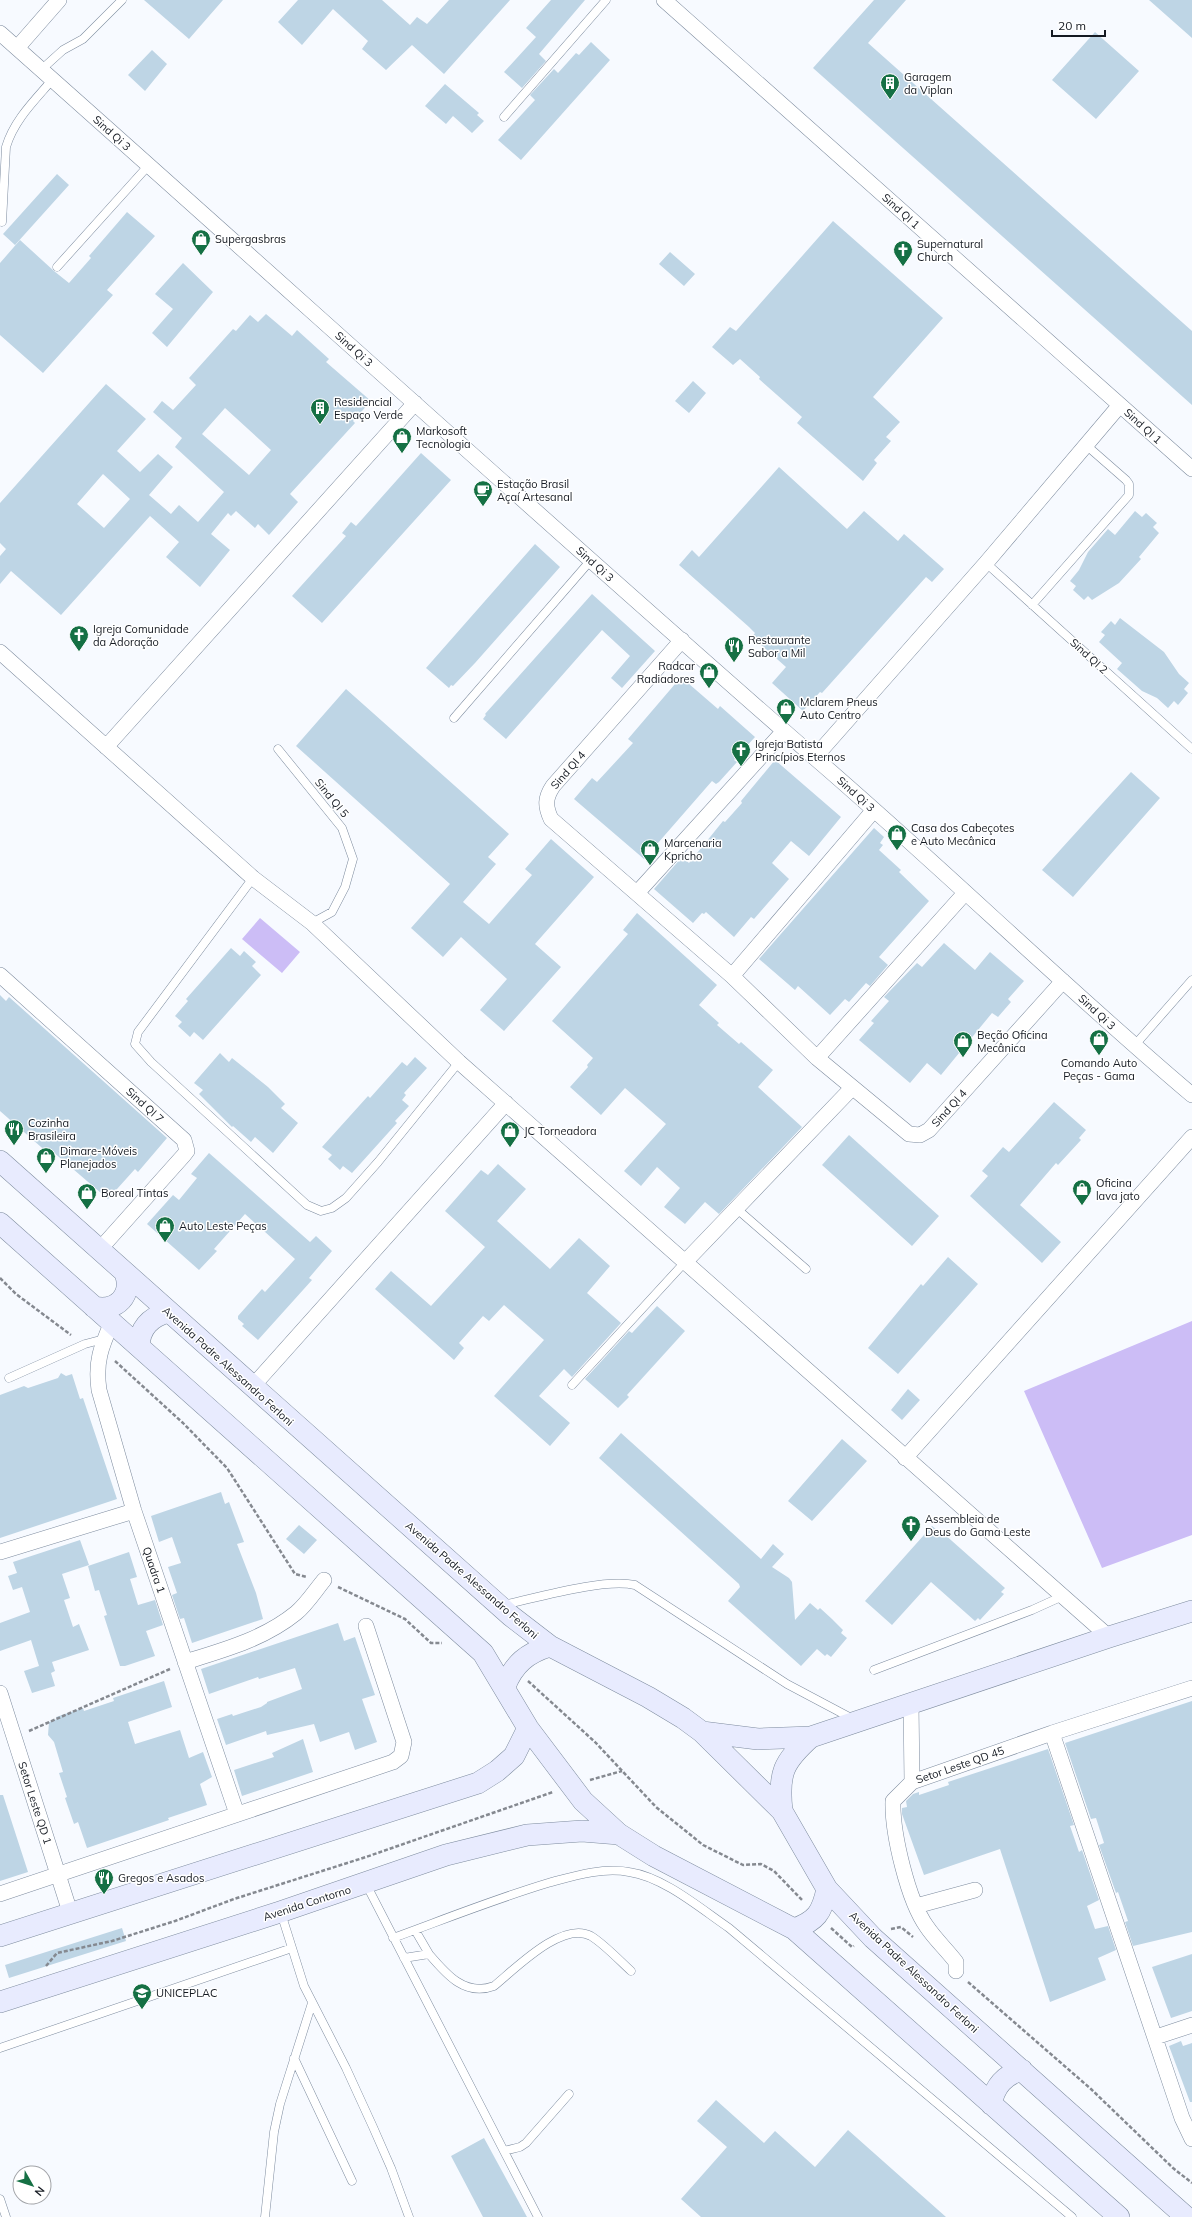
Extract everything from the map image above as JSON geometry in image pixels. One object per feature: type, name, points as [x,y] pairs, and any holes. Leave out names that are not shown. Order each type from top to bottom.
[{"type":"main road","name":"Avenida Padre Alessandro Ferloni","points":[[0,1161],[100,1249],[252,1387],[499,1605],[550,1646],[648,1697],[683,1718],[702,1732],[782,1811],[827,1889],[873,1938],[1186,2217]]},
{"type":"main road","points":[[0,1223],[94,1307],[105,1337],[139,1346],[483,1653],[505,1686],[528,1728],[570,1786],[583,1802],[619,1834],[654,1856],[794,1929],[1119,2217]]},
{"type":"main road","points":[[94,1307],[112,1308],[122,1299],[127,1291],[128,1282],[125,1273]]},
{"type":"main road","points":[[139,1346],[142,1330],[148,1322],[159,1315],[168,1312]]},
{"type":"main road","points":[[702,1732],[758,1739],[811,1737],[1109,1636],[1192,1611]]},
{"type":"main road","points":[[505,1686],[516,1665],[528,1655],[550,1646]]},
{"type":"main road","points":[[0,1936],[70,1912],[478,1783],[497,1771],[514,1756],[528,1728]]},
{"type":"main road","points":[[782,1811],[780,1794],[785,1766],[792,1755],[811,1737]]},
{"type":"main road","name":"Avenida Contorno","points":[[0,2002],[366,1884],[446,1855],[527,1835],[582,1831],[619,1834]]},
{"type":"main road","points":[[794,1929],[808,1924],[817,1916],[823,1906],[827,1889]]},
{"type":"main road","points":[[991,2104],[997,2087],[1001,2082],[1014,2072],[1022,2070]]},
{"type":"street","points":[[17,48],[59,0]]},
{"type":"street","name":"Sind QI 1","points":[[664,0],[1192,469]]},
{"type":"street","name":"Sind Qi 3","points":[[0,33],[590,560],[815,757],[1134,1046],[1192,1094]]},
{"type":"street","points":[[106,747],[415,403]]},
{"type":"street","points":[[815,757],[986,564],[1120,406]]},
{"type":"street","name":"Sind QI 4","points":[[682,640],[553,786],[546,800],[546,809],[551,819],[732,976],[817,1058],[909,1134],[920,1135],[929,1130],[1063,981]]},
{"type":"street","points":[[0,652],[253,878],[312,923],[459,1062],[905,1458],[1109,1636]]},
{"type":"street","points":[[637,893],[784,731]]},
{"type":"street","points":[[732,976],[874,810]]},
{"type":"street","points":[[817,1058],[965,893]]},
{"type":"street","name":"Sind QI 7","points":[[0,975],[184,1140],[187,1151],[184,1155],[100,1249]]},
{"type":"street","points":[[685,1262],[852,1088]]},
{"type":"street","points":[[252,1387],[506,1103]]},
{"type":"street","points":[[905,1458],[1192,1137]]},
{"type":"street","name":"Quadra 1","points":[[105,1337],[97,1372],[99,1390],[134,1511],[238,1814]]},
{"type":"street","points":[[0,1552],[134,1511]]},
{"type":"street","points":[[185,1662],[234,1647],[265,1633],[296,1613],[324,1580]]},
{"type":"street","points":[[0,1894],[393,1762],[401,1756],[404,1742],[366,1626]]},
{"type":"street","name":"Setor Leste QD 45","points":[[956,1972],[956,1962],[926,1927],[916,1906],[907,1880],[892,1817],[893,1801],[912,1782],[1052,1733],[1192,1688]]},
{"type":"street","name":"Setor Leste QD 1","points":[[0,1693],[70,1912]]},
{"type":"street","points":[[911,1703],[912,1782]]},
{"type":"street","points":[[1052,1733],[1156,2037],[1182,2118],[1192,2139]]},
{"type":"street","points":[[916,1906],[976,1890]]},
{"type":"street","points":[[1156,2037],[1192,2025]]},
{"type":"lane","points":[[2,222],[6,147],[9,137],[63,50],[84,39],[122,0]]},
{"type":"lane","points":[[504,117],[606,0]]},
{"type":"lane","points":[[57,267],[148,166]]},
{"type":"lane","points":[[1032,605],[1129,495],[1129,484],[1126,480],[1086,445]]},
{"type":"lane","points":[[454,718],[590,560]]},
{"type":"lane","name":"Sind QI 2","points":[[986,564],[1192,749]]},
{"type":"lane","name":"Sind QI 5","points":[[278,749],[342,828],[352,859],[345,887],[332,912],[312,923]]},
{"type":"lane","points":[[253,878],[138,1032],[135,1044],[150,1062],[307,1204],[321,1210],[332,1208],[346,1198],[378,1162],[459,1062]]},
{"type":"lane","points":[[1134,1046],[1192,980]]},
{"type":"lane","points":[[737,1209],[806,1269]]},
{"type":"lane","points":[[572,1385],[685,1262]]},
{"type":"lane","points":[[9,1378],[85,1344],[105,1337]]},
{"type":"lane","points":[[499,1605],[602,1585],[625,1583],[634,1585],[787,1684],[857,1722]]},
{"type":"lane","points":[[874,1670],[1032,1610],[1064,1596]]},
{"type":"lane","points":[[393,1938],[492,1900],[581,1874],[606,1871],[629,1872],[648,1878],[679,1893],[729,1928],[1072,2217]]},
{"type":"lane","points":[[366,1884],[538,2217]]},
{"type":"lane","points":[[280,1912],[304,1986],[346,2068],[373,2127],[391,2168],[409,2217]]},
{"type":"lane","points":[[415,1930],[429,1954],[447,1976],[467,1988],[486,1989],[494,1986],[554,1939],[572,1932],[591,1936],[631,1971]]},
{"type":"lane","points":[[0,2048],[292,1948]]},
{"type":"lane","points":[[404,1958],[429,1954]]},
{"type":"lane","points":[[265,2217],[274,2132],[280,2104],[312,2003]]},
{"type":"lane","points":[[294,2058],[352,2181]]},
{"type":"lane","points":[[504,2151],[520,2147],[526,2143],[569,2094]]},
{"type":"lane","points":[[0,2199],[6,2217]]},
{"type":"path","points":[[0,1278],[16,1294],[59,1328],[85,1344]]},
{"type":"path","points":[[105,1337],[131,1374],[227,1468],[294,1574],[324,1580],[405,1619],[430,1643],[442,1644],[455,1628]]},
{"type":"path","points":[[14,1738],[185,1662]]},
{"type":"path","points":[[516,1665],[532,1687],[595,1742],[656,1807],[702,1845],[743,1865],[761,1864],[774,1871],[817,1916],[852,1947],[890,1929],[901,1927],[920,1942]]},
{"type":"path","points":[[44,1969],[57,1953],[112,1940],[175,1921],[234,1899],[366,1857],[570,1786],[622,1771]]},
{"type":"path","points":[[956,1972],[1091,2089],[1173,2168],[1192,2183]]},
{"type":"shaded area","points":[[260,918],[300,952],[282,973],[242,939]]},
{"type":"shaded area","points":[[1192,1321],[1192,1535],[1102,1568],[1024,1391]]},
{"type":"building","points":[[144,0],[223,0],[189,39]]},
{"type":"building","points":[[298,0],[382,0],[410,25],[417,17],[427,24],[449,0],[510,0],[444,74],[412,45],[386,70],[362,49],[368,41],[333,9],[302,45],[278,22]]},
{"type":"building","points":[[551,0],[585,0],[539,54],[546,61],[522,88],[504,72],[536,37],[526,28]]},
{"type":"building","points":[[874,0],[906,0],[868,43],[1192,331],[1192,405],[813,68]]},
{"type":"building","points":[[1149,0],[1192,0],[1192,38]]},
{"type":"building","points":[[1095,32],[1139,71],[1096,119],[1052,80]]},
{"type":"building","points":[[591,42],[610,60],[521,160],[498,140],[535,100],[530,95],[554,69],[558,73],[576,53],[579,55]]},
{"type":"building","points":[[152,50],[167,64],[145,91],[128,75]]},
{"type":"building","points":[[445,84],[479,113],[477,115],[484,121],[472,133],[453,116],[446,124],[425,106]]},
{"type":"building","points":[[57,174],[69,185],[15,245],[3,234]]},
{"type":"building","points":[[127,212],[155,236],[107,290],[113,295],[43,373],[0,335],[0,263],[20,240],[69,283],[91,258],[89,256]]},
{"type":"building","points":[[833,221],[943,318],[873,397],[900,422],[886,437],[891,441],[874,460],[877,463],[863,481],[797,423],[802,417],[759,379],[760,377],[740,359],[733,365],[712,347],[730,327],[736,331]]},
{"type":"building","points":[[670,252],[695,274],[684,286],[659,264]]},
{"type":"building","points":[[183,263],[213,292],[167,347],[152,333],[173,309],[155,294]]},
{"type":"building","points":[[266,314],[292,336],[297,330],[329,359],[326,362],[371,401],[353,421],[355,423],[290,494],[298,502],[269,535],[258,524],[255,528],[236,511],[231,516],[228,513],[211,534],[230,550],[200,587],[166,557],[179,542],[150,516],[61,615],[11,571],[0,584],[0,556],[6,549],[0,543],[0,503],[106,384],[146,419],[117,451],[140,472],[158,454],[173,467],[149,495],[171,514],[179,505],[198,522],[224,492],[175,447],[182,438],[153,412],[162,401],[173,410],[196,385],[189,378],[233,329],[236,331],[250,315],[258,322]],"holes":[[[225,408],[271,450],[249,475],[202,434]],[[103,474],[130,499],[104,528],[77,504]]]},
{"type":"building","points":[[693,381],[706,393],[689,413],[675,401]]},
{"type":"building","points":[[421,453],[451,480],[322,623],[292,596],[346,536],[342,533],[351,522],[356,526]]},
{"type":"building","points":[[779,467],[847,529],[864,511],[898,541],[904,534],[944,569],[932,582],[926,577],[822,693],[820,692],[803,711],[772,683],[786,667],[752,637],[755,633],[749,627],[679,565],[692,550],[699,557]]},
{"type":"building","points":[[1135,511],[1142,517],[1146,513],[1157,523],[1153,527],[1159,533],[1139,557],[1141,559],[1119,583],[1092,600],[1088,596],[1084,600],[1073,590],[1076,586],[1070,581],[1079,570],[1088,552],[1108,529],[1115,535]]},
{"type":"building","points":[[535,544],[560,567],[475,663],[453,686],[451,685],[449,688],[426,668]]},
{"type":"building","points":[[592,594],[655,651],[622,688],[611,678],[630,656],[602,630],[506,739],[483,719],[486,715],[485,714]]},
{"type":"building","points":[[1120,618],[1164,652],[1179,674],[1189,683],[1184,689],[1188,693],[1178,705],[1174,701],[1168,708],[1157,698],[1142,691],[1117,669],[1122,663],[1099,642],[1105,635],[1101,632],[1111,621],[1115,625]]},
{"type":"building","points":[[681,677],[718,709],[720,706],[755,737],[734,760],[737,762],[719,782],[716,784],[712,781],[644,859],[574,799],[592,778],[597,782],[633,743],[628,739]]},
{"type":"building","points":[[346,689],[509,834],[488,857],[496,864],[463,902],[489,924],[532,875],[525,869],[551,839],[594,877],[535,944],[561,967],[504,1031],[480,1010],[507,979],[461,937],[443,957],[411,928],[450,884],[296,746]]},
{"type":"building","points":[[775,760],[841,817],[809,856],[791,841],[772,863],[789,879],[754,919],[751,917],[734,937],[706,912],[704,914],[702,913],[693,923],[654,889],[682,857],[689,863],[723,821],[725,822],[742,803],[741,801]]},
{"type":"building","points":[[1131,772],[1160,798],[1073,897],[1042,870]]},
{"type":"building","points":[[874,828],[884,837],[880,843],[883,845],[879,850],[901,870],[899,872],[929,901],[879,957],[888,965],[870,986],[866,983],[849,1002],[845,999],[830,1015],[798,986],[795,990],[759,959]]},
{"type":"building","points":[[637,913],[717,985],[699,1005],[719,1023],[717,1025],[739,1044],[741,1042],[773,1070],[758,1087],[802,1127],[719,1214],[705,1202],[685,1224],[664,1207],[680,1188],[657,1167],[641,1186],[624,1171],[666,1124],[625,1088],[601,1115],[570,1087],[588,1067],[587,1065],[593,1058],[552,1021],[628,934],[623,930]]},
{"type":"building","points":[[944,943],[975,970],[990,952],[1024,981],[1008,999],[1011,1002],[998,1017],[992,1013],[941,1075],[927,1063],[910,1083],[859,1040],[874,1023],[871,1021],[889,1001],[884,997],[917,963],[922,967]]},
{"type":"building","points":[[231,948],[240,956],[244,951],[256,962],[252,966],[261,975],[203,1040],[194,1032],[190,1037],[178,1026],[182,1022],[175,1016],[188,1001],[186,999]]},
{"type":"building","points":[[0,995],[6,1001],[9,997],[167,1138],[138,1172],[135,1169],[108,1199],[52,1151],[49,1154],[0,1111]]},
{"type":"building","points":[[220,1053],[229,1062],[232,1058],[268,1087],[285,1104],[281,1108],[298,1123],[273,1153],[255,1137],[251,1142],[233,1126],[232,1127],[199,1094],[203,1090],[194,1083]]},
{"type":"building","points":[[415,1057],[427,1068],[404,1093],[406,1095],[402,1100],[409,1106],[395,1121],[397,1123],[352,1173],[343,1166],[340,1170],[328,1159],[332,1155],[322,1147],[368,1096],[370,1098],[402,1062],[407,1066]]},
{"type":"building","points":[[1054,1102],[1086,1130],[1079,1138],[1081,1140],[1058,1165],[1056,1163],[1020,1205],[1061,1242],[1042,1263],[970,1196],[988,1176],[982,1171],[1003,1147],[1009,1152]]},
{"type":"building","points":[[849,1135],[939,1216],[912,1246],[822,1165]]},
{"type":"building","points":[[209,1153],[310,1242],[316,1236],[332,1251],[309,1278],[312,1280],[258,1340],[242,1326],[244,1324],[238,1319],[238,1316],[262,1289],[265,1292],[295,1259],[245,1214],[214,1249],[217,1251],[199,1270],[147,1224],[173,1195],[179,1200],[197,1178],[191,1174]]},
{"type":"building","points":[[498,1164],[526,1189],[497,1221],[550,1269],[579,1238],[610,1266],[587,1293],[621,1323],[572,1377],[564,1369],[539,1396],[570,1423],[550,1446],[494,1396],[544,1340],[504,1305],[489,1321],[483,1316],[459,1343],[464,1348],[454,1360],[375,1289],[391,1271],[431,1306],[485,1247],[445,1211],[481,1170],[488,1175]]},
{"type":"building","points":[[948,1257],[978,1284],[898,1374],[868,1348],[921,1284],[923,1286]]},
{"type":"building","points":[[657,1306],[685,1331],[627,1395],[629,1397],[618,1408],[585,1379],[629,1331],[632,1333]]},
{"type":"building","points":[[61,1373],[66,1376],[72,1374],[80,1399],[83,1398],[117,1499],[0,1538],[0,1395],[24,1386],[28,1388],[58,1378]]},
{"type":"building","points":[[908,1389],[920,1400],[902,1420],[891,1410]]},
{"type":"building","points":[[621,1433],[761,1559],[773,1544],[784,1554],[772,1567],[789,1578],[792,1582],[795,1620],[810,1603],[818,1610],[820,1608],[832,1619],[843,1630],[841,1633],[847,1638],[831,1657],[827,1654],[825,1656],[817,1649],[801,1666],[728,1601],[740,1587],[739,1584],[599,1458]]},
{"type":"building","points":[[842,1439],[867,1461],[812,1521],[788,1501]]},
{"type":"building","points":[[221,1492],[225,1504],[229,1502],[244,1542],[237,1544],[256,1593],[263,1619],[192,1643],[184,1618],[180,1619],[172,1595],[177,1593],[168,1567],[181,1563],[172,1537],[159,1542],[151,1516]]},
{"type":"building","points":[[299,1525],[317,1540],[304,1554],[286,1539]]},
{"type":"building","points":[[932,1526],[942,1534],[943,1533],[1005,1588],[1001,1592],[1004,1594],[980,1620],[978,1618],[975,1621],[931,1582],[892,1625],[865,1601]]},
{"type":"building","points":[[80,1540],[89,1565],[62,1574],[70,1598],[64,1600],[73,1627],[79,1624],[89,1650],[52,1662],[55,1671],[51,1673],[55,1686],[32,1693],[24,1671],[39,1666],[31,1640],[0,1651],[0,1623],[30,1612],[22,1587],[13,1590],[8,1576],[17,1573],[13,1562]]},
{"type":"building","points":[[129,1552],[137,1577],[130,1579],[138,1605],[155,1600],[163,1625],[146,1631],[155,1656],[125,1666],[120,1666],[104,1616],[107,1615],[99,1590],[95,1591],[88,1566]]},
{"type":"building","points":[[338,1623],[344,1641],[355,1637],[375,1695],[362,1699],[377,1742],[355,1750],[349,1732],[320,1742],[314,1724],[267,1735],[266,1731],[226,1745],[217,1719],[232,1714],[233,1716],[261,1707],[267,1702],[302,1689],[295,1668],[259,1679],[258,1677],[209,1694],[201,1669]]},
{"type":"building","points":[[164,1681],[172,1707],[128,1722],[135,1744],[180,1730],[189,1758],[203,1752],[212,1777],[200,1784],[207,1805],[168,1818],[169,1820],[87,1848],[78,1822],[74,1824],[65,1798],[67,1797],[59,1773],[63,1772],[54,1742],[48,1735],[49,1722],[57,1719],[56,1717],[83,1708],[84,1711],[114,1701],[113,1698]]},
{"type":"building","points":[[1192,1701],[1192,1932],[1133,1946],[1125,1922],[1128,1921],[1118,1892],[1116,1893],[1099,1845],[1104,1843],[1096,1818],[1091,1819],[1065,1743]]},
{"type":"building","points":[[303,1739],[313,1772],[242,1796],[234,1770],[274,1757],[272,1753]]},
{"type":"building","points":[[1048,1749],[1074,1825],[1070,1826],[1079,1852],[1082,1850],[1099,1900],[1087,1906],[1095,1929],[1108,1926],[1116,1950],[1098,1958],[1106,1980],[1050,2002],[1000,1849],[924,1875],[902,1814],[902,1808],[907,1807],[906,1801],[913,1794],[919,1792],[919,1795],[949,1785],[948,1782]]},
{"type":"building","points":[[0,1795],[3,1795],[28,1872],[0,1881]]},
{"type":"building","points":[[122,1928],[126,1941],[9,1978],[5,1965]]},
{"type":"building","points":[[1192,1954],[1192,2011],[1171,2018],[1152,1967]]},
{"type":"building","points":[[1181,2041],[1183,2046],[1192,2043],[1192,2102],[1190,2102],[1169,2046]]},
{"type":"building","points":[[716,2100],[764,2143],[775,2131],[815,2167],[848,2130],[946,2217],[701,2217],[681,2199],[727,2147],[697,2121]]},
{"type":"building","points":[[484,2138],[527,2217],[483,2217],[451,2156]]},
{"type":"place","name":"Garagem da Viplan","points":[[890,100]]},
{"type":"place","name":"Supergasbras","points":[[201,256]]},
{"type":"place","name":"Supernatural Church","points":[[903,267]]},
{"type":"place","name":"Residencial Espaço Verde","points":[[320,425]]},
{"type":"place","name":"Markosoft Tecnologia","points":[[402,454]]},
{"type":"place","name":"Estação Brasil Açaí Artesanal","points":[[483,507]]},
{"type":"place","name":"Igreja Comunidade da Adoração","points":[[79,652]]},
{"type":"place","name":"Restaurante Sabor a Mil","points":[[734,663]]},
{"type":"place","name":"Radcar Radiadores","points":[[709,689]]},
{"type":"place","name":"Mclarem Pneus Auto Centro","points":[[786,725]]},
{"type":"place","name":"Igreja Batista Princípios Eternos","points":[[741,767]]},
{"type":"place","name":"Casa dos Cabeçotes e Auto Mecânica","points":[[897,851]]},
{"type":"place","name":"Marcenaria Kpricho","points":[[650,866]]},
{"type":"place","name":"Comando Auto Peças - Gama","points":[[1099,1056]]},
{"type":"place","name":"Beção Oficina Mecânica","points":[[963,1058]]},
{"type":"place","name":"Cozinha Brasileira","points":[[14,1146]]},
{"type":"place","name":"JC Torneadora","points":[[510,1148]]},
{"type":"place","name":"Dimare-Móveis Planejados","points":[[46,1174]]},
{"type":"place","name":"Oficina lava jato","points":[[1082,1206]]},
{"type":"place","name":"Boreal Tintas","points":[[87,1210]]},
{"type":"place","name":"Auto Leste Peças","points":[[165,1243]]},
{"type":"place","name":"Assembleia de Deus do Gama Leste","points":[[911,1542]]},
{"type":"place","name":"Gregos e Asados","points":[[104,1895]]},
{"type":"place","name":"UNICEPLAC","points":[[142,2010]]}]
